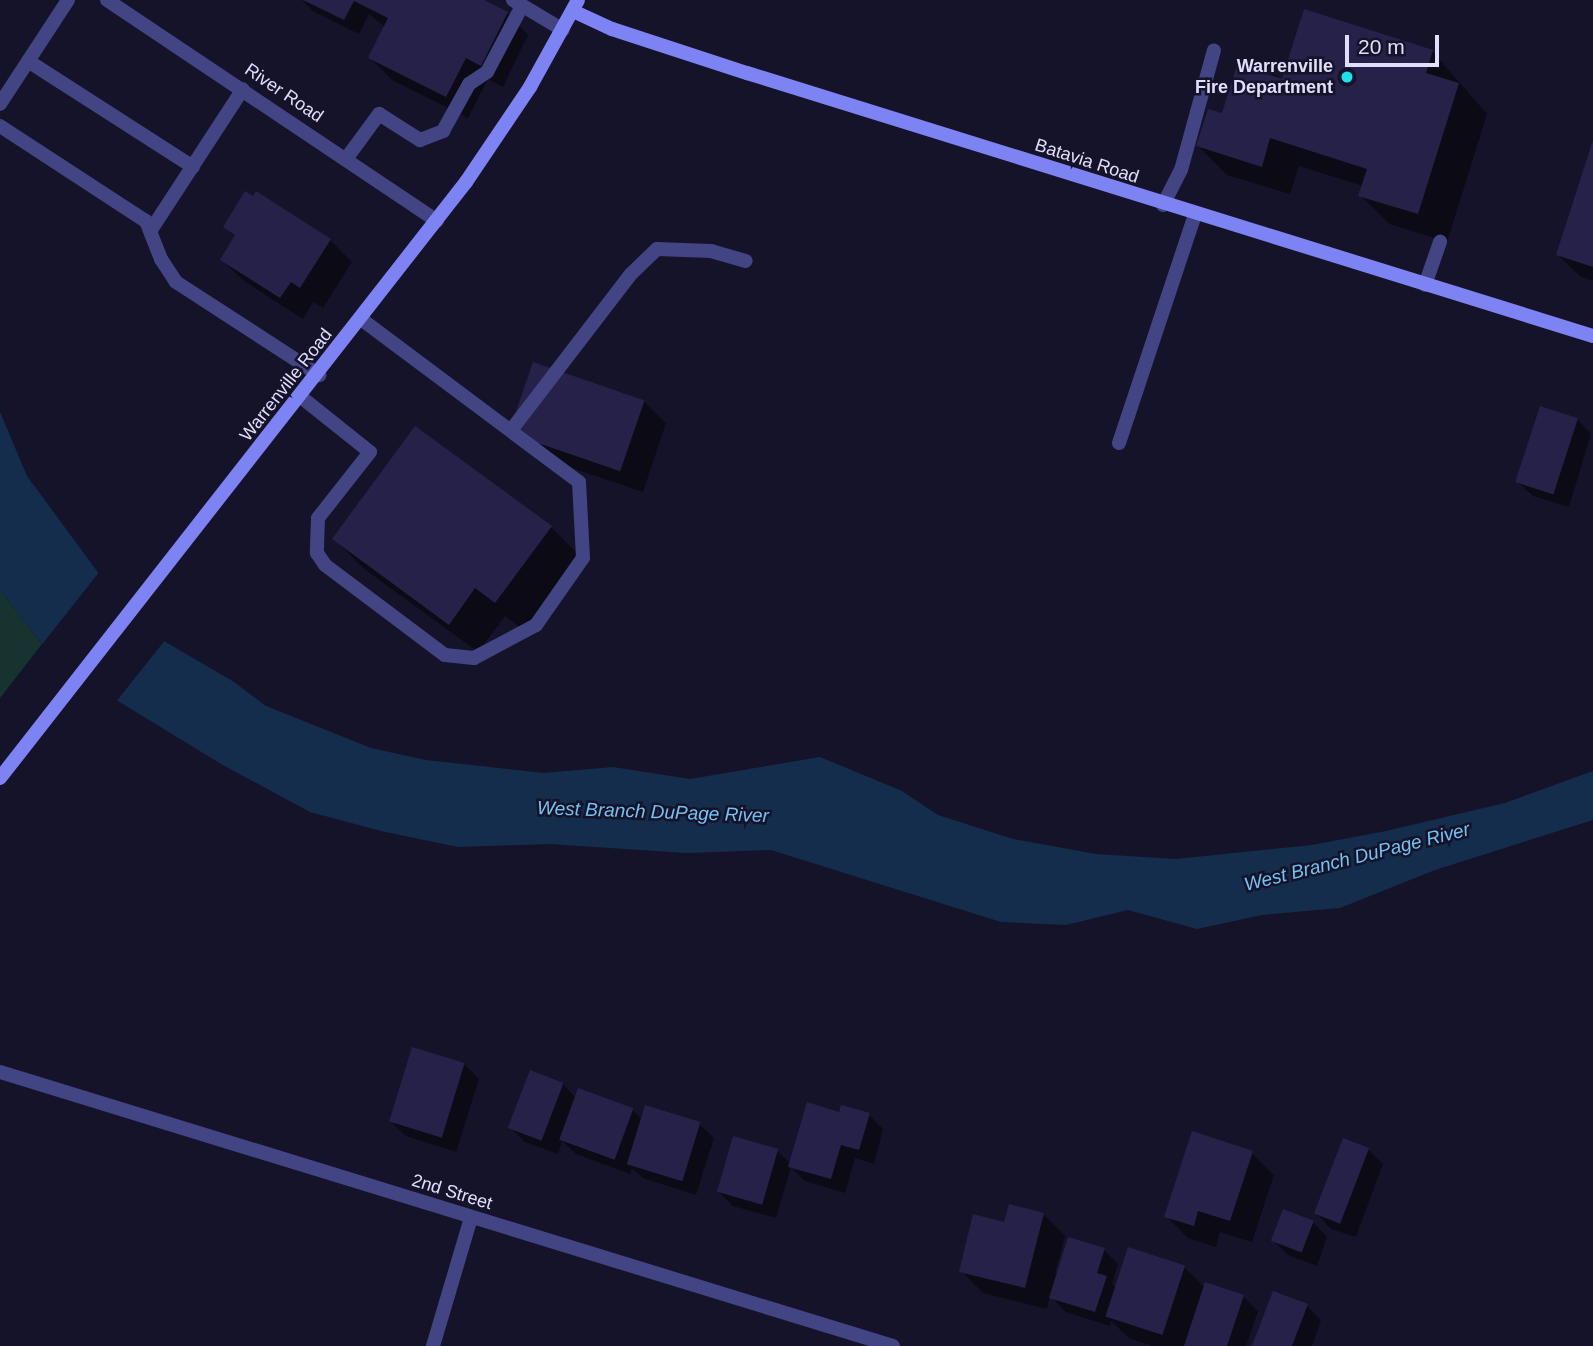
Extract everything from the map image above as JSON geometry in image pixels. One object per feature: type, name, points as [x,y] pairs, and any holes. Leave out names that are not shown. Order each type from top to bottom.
[{"type":"main road","name":"Warrenville Road","points":[[3,774],[267,442],[490,150],[576,6]]},
{"type":"main road","name":"Batavia Road","points":[[576,6],[686,53],[1195,215],[1593,336]]},
{"type":"street","points":[[0,104],[68,0]]},
{"type":"street","name":"River Road","points":[[107,0],[437,220]]},
{"type":"street","points":[[346,159],[380,114],[420,140],[443,131],[469,85],[487,72],[517,3],[563,30]]},
{"type":"street","points":[[1163,205],[1181,170],[1214,50]]},
{"type":"street","points":[[28,61],[193,167]]},
{"type":"street","points":[[151,230],[243,89]]},
{"type":"street","points":[[0,126],[146,221],[161,259],[176,282],[319,375]]},
{"type":"street","points":[[1119,443],[1195,215]]},
{"type":"street","points":[[1425,285],[1440,242]]},
{"type":"street","points":[[512,429],[631,274],[657,249],[711,251],[746,261]]},
{"type":"street","points":[[301,397],[370,452],[318,518],[317,553],[325,565],[445,655],[474,658],[536,625],[583,558],[579,482],[512,429],[361,319]]},
{"type":"street","name":"2nd Street","points":[[0,1072],[892,1346]]},
{"type":"street","points":[[433,1346],[471,1218]]},
{"type":"green space","points":[[0,590],[42,644],[0,698]]},
{"type":"water","name":"West Branch DuPage River","points":[[0,412],[27,476],[119,601],[164,641],[234,682],[266,706],[371,748],[426,760],[543,773],[613,767],[690,779],[820,757],[902,791],[938,815],[1013,839],[1096,854],[1176,859],[1312,845],[1386,831],[1505,803],[1593,771],[1593,820],[1435,870],[1340,908],[1262,915],[1197,929],[1128,910],[1066,925],[1001,922],[771,850],[686,853],[549,844],[458,847],[381,831],[310,812],[221,764],[118,701],[42,644],[0,590]]},
{"type":"pier","points":[[100,571],[122,599],[166,639],[115,703],[40,647]]},
{"type":"building","points":[[303,0],[484,0],[508,12],[481,66],[466,58],[446,97],[368,58],[388,18],[354,1],[344,20]]},
{"type":"building","name":"Warrenville Fire Department","points":[[1304,9],[1433,50],[1426,73],[1459,83],[1418,214],[1358,196],[1367,169],[1270,138],[1262,167],[1196,146],[1208,109],[1222,113],[1237,65],[1269,69],[1268,74],[1282,79]]},
{"type":"building","points":[[1593,143],[1593,267],[1556,255]]},
{"type":"building","points":[[245,191],[253,196],[256,191],[331,239],[300,288],[291,282],[280,298],[220,260],[235,235],[223,227]]},
{"type":"building","points":[[533,362],[645,400],[620,471],[509,433]]},
{"type":"building","points":[[1540,406],[1578,418],[1553,494],[1515,482]]},
{"type":"building","points":[[415,426],[552,526],[495,603],[475,588],[449,625],[332,539]]},
{"type":"building","points":[[412,1047],[465,1063],[442,1138],[389,1122]]},
{"type":"building","points":[[530,1070],[564,1083],[541,1141],[508,1128]]},
{"type":"building","points":[[578,1088],[633,1108],[615,1160],[559,1140]]},
{"type":"building","points":[[807,1102],[839,1112],[841,1105],[870,1113],[859,1150],[841,1145],[831,1179],[788,1167]]},
{"type":"building","points":[[645,1105],[700,1122],[682,1181],[627,1164]]},
{"type":"building","points":[[1192,1131],[1253,1151],[1230,1221],[1198,1211],[1194,1226],[1164,1217]]},
{"type":"building","points":[[733,1136],[778,1149],[762,1205],[717,1192]]},
{"type":"building","points":[[1343,1138],[1369,1148],[1340,1224],[1314,1214]]},
{"type":"building","points":[[1009,1204],[1044,1213],[1025,1288],[959,1272],[973,1214],[1004,1222]]},
{"type":"building","points":[[1283,1209],[1314,1221],[1302,1253],[1271,1241]]},
{"type":"building","points":[[1068,1237],[1105,1248],[1097,1273],[1107,1276],[1095,1312],[1049,1298]]},
{"type":"building","points":[[1128,1247],[1185,1266],[1163,1335],[1105,1316]]},
{"type":"building","points":[[1205,1282],[1244,1295],[1227,1346],[1184,1346]]},
{"type":"building","points":[[1273,1291],[1308,1304],[1292,1346],[1252,1346]]},
{"type":"place","name":"Warrenville Fire Department","points":[[1347,77]]}]
